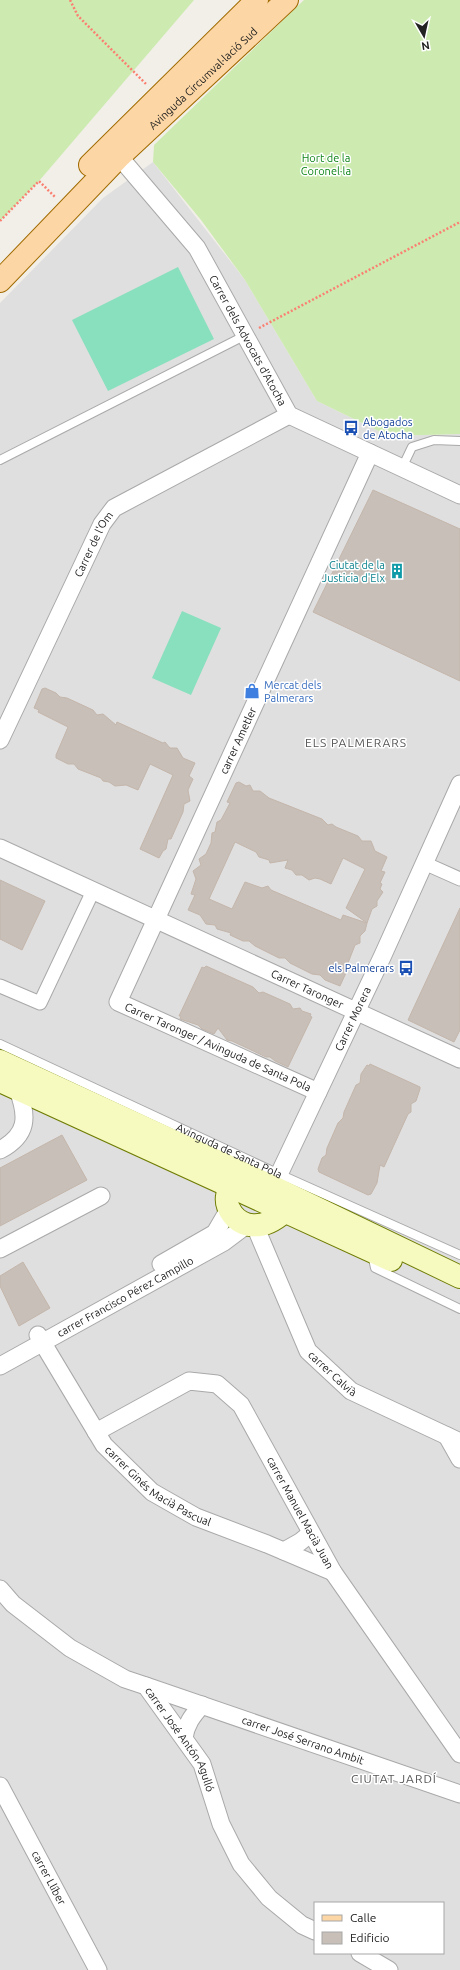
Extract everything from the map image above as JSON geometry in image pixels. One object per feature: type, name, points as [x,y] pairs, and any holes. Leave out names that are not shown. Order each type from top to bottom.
[{"type":"main road","name":"Avinguda Circumval·lació Sud","points":[[0,259],[57,199],[287,0]]},
{"type":"main road","name":"Avinguda Circumval·lació Sud","points":[[0,281],[158,97],[253,3]]},
{"type":"main road","name":"Avinguda de Santa Pola","points":[[0,1061],[276,1180],[460,1277]]},
{"type":"main road","points":[[9,1085],[229,1188],[460,1291]]},
{"type":"main road","name":"Avinguda de Santa Pola","points":[[229,1188],[236,1183],[276,1180]]},
{"type":"main road","name":"Avinguda de Santa Pola","points":[[276,1180],[284,1202],[284,1212]]},
{"type":"main road","points":[[229,1188],[227,1197],[229,1209],[234,1217],[251,1225],[264,1226],[272,1222],[284,1212]]},
{"type":"street","name":"Carrer dels Advocats d'Atocha","points":[[114,150],[197,248],[289,415],[460,495]]},
{"type":"street","name":"Carrer de l'Om","points":[[0,740],[102,524],[114,508],[289,415]]},
{"type":"street","name":"carrer Ametler","points":[[155,919],[370,453]]},
{"type":"street","name":"Carrer Morera","points":[[276,1180],[355,1011],[383,955],[460,784]]},
{"type":"street","name":"Carrer Taronger","points":[[0,848],[460,1059]]},
{"type":"street","points":[[424,862],[460,879]]},
{"type":"street","points":[[0,986],[40,1003],[93,891]]},
{"type":"street","name":"Carrer Taronger / Avinguda de Santa Pola","points":[[155,919],[118,1002],[318,1092]]},
{"type":"street","points":[[0,1150],[10,1145],[20,1134],[25,1119],[23,1102],[9,1085]]},
{"type":"street","points":[[0,1249],[101,1196]]},
{"type":"street","name":"carrer Francisco Pérez Campillo","points":[[0,1366],[40,1339],[214,1233],[229,1209]]},
{"type":"street","name":"carrer Francisco Pérez Campillo","points":[[0,1356],[40,1339],[224,1242],[251,1225]]},
{"type":"street","name":"carrer Calvià","points":[[251,1225],[308,1351],[351,1391],[454,1439]]},
{"type":"street","name":"carrer Ginés Macià Pascual","points":[[40,1339],[104,1445],[152,1492],[196,1517],[284,1551],[333,1572]]},
{"type":"street","name":"carrer Manuel Macià Juan","points":[[96,1432],[189,1381],[217,1384],[242,1405],[333,1572],[460,1754]]},
{"type":"street","points":[[454,1439],[460,1459]]},
{"type":"street","points":[[284,1551],[300,1542],[311,1533]]},
{"type":"street","name":"carrer José Antón Agulló","points":[[0,1589],[13,1604],[70,1648],[125,1679],[146,1686],[202,1764],[221,1824],[241,1864],[269,1898],[302,1925],[314,1931]]},
{"type":"street","name":"carrer José Serrano Ambit","points":[[146,1686],[456,1788]]},
{"type":"street","points":[[184,1738],[186,1727],[191,1716],[202,1705]]},
{"type":"street","name":"carrer Llíber","points":[[0,1786],[98,1970]]},
{"type":"street","points":[[362,1954],[389,1970]]},
{"type":"lane","points":[[0,460],[246,335]]},
{"type":"lane","points":[[402,468],[412,447],[434,440],[460,441]]},
{"type":"lane","name":"Avinguda de Santa Pola","points":[[0,1044],[276,1180],[460,1255]]},
{"type":"lane","points":[[371,1251],[375,1268],[460,1308]]},
{"type":"path","points":[[70,0],[78,16],[158,97]]},
{"type":"path","points":[[0,221],[39,181],[57,199]]},
{"type":"path","points":[[246,335],[460,222]]},
{"type":"shaded area","points":[[153,162],[245,280],[317,401],[389,436],[460,434],[460,1970],[0,1970],[0,303],[103,198]]},
{"type":"green space","points":[[0,0],[194,0],[39,181],[0,221]]},
{"type":"green space","name":"Hort de la Coronel·la","points":[[304,0],[460,0],[460,434],[389,436],[317,401],[245,280],[201,220],[153,162],[154,145]]},
{"type":"green space","points":[[178,267],[214,339],[108,391],[72,320]]},
{"type":"green space","points":[[182,611],[221,628],[191,695],[152,678]]},
{"type":"building","name":"Ciutat de la Justicia d'Elx","points":[[373,490],[460,529],[460,681],[313,612]]},
{"type":"building","points":[[45,688],[56,693],[60,697],[67,698],[93,710],[97,715],[103,714],[116,725],[117,722],[163,743],[165,742],[170,748],[177,748],[183,758],[195,763],[189,776],[193,779],[188,790],[190,801],[184,804],[183,812],[171,839],[168,839],[166,849],[159,858],[140,849],[173,775],[150,764],[138,790],[126,785],[115,786],[109,782],[103,781],[101,778],[78,769],[74,764],[68,764],[56,758],[68,727],[38,712],[39,710],[34,708],[42,689]]},
{"type":"building","points":[[239,782],[246,786],[250,785],[253,791],[260,791],[269,798],[322,819],[328,825],[332,824],[358,836],[362,841],[371,841],[375,851],[387,857],[381,871],[385,872],[380,883],[382,884],[380,889],[383,892],[377,901],[377,906],[372,909],[365,931],[360,936],[360,943],[355,945],[348,963],[350,964],[340,986],[325,980],[320,975],[312,974],[290,963],[285,958],[279,958],[255,946],[249,941],[243,941],[230,935],[231,933],[217,929],[215,925],[206,924],[200,915],[188,910],[195,895],[191,894],[196,879],[193,871],[201,865],[199,859],[206,854],[211,843],[212,833],[215,832],[217,822],[221,820],[230,803],[227,802],[236,783]],"holes":[[[235,842],[256,852],[259,857],[269,860],[270,863],[288,860],[285,868],[292,870],[296,875],[302,875],[309,880],[315,878],[320,879],[331,884],[343,858],[365,869],[346,908],[367,923],[343,915],[341,920],[271,890],[268,886],[262,888],[245,882],[232,909],[209,899]]]},
{"type":"building","points":[[0,880],[45,901],[22,950],[0,939]]},
{"type":"building","points":[[460,908],[460,1030],[454,1042],[408,1020]]},
{"type":"building","points":[[206,966],[253,987],[259,993],[263,992],[290,1004],[293,1009],[300,1008],[302,1011],[311,1014],[310,1016],[312,1017],[288,1067],[270,1057],[266,1057],[227,1040],[218,1028],[214,1034],[202,1029],[198,1025],[180,1019],[181,1016],[179,1016],[202,967],[204,968]]},
{"type":"building","points":[[370,1064],[420,1087],[420,1089],[416,1101],[411,1104],[411,1112],[408,1114],[384,1167],[380,1165],[377,1183],[371,1194],[368,1195],[319,1172],[318,1169],[322,1158],[326,1155],[327,1148],[338,1123],[343,1118],[344,1112],[356,1085],[360,1083],[361,1074],[367,1065],[369,1066]]},
{"type":"building","points":[[62,1135],[87,1180],[0,1226],[0,1168]]},
{"type":"building","points":[[23,1262],[50,1308],[19,1326],[0,1286],[0,1276]]},
{"type":"place","name":"Abogados de Atocha","points":[[351,428]]},
{"type":"place","name":"Ciutat de la Justicia d'Elx","points":[[397,571]]},
{"type":"place","name":"Mercat dels Palmerars","points":[[252,691]]},
{"type":"place","name":"els Palmerars","points":[[406,968]]},
{"type":"district","name":"ELS PALMERARS","points":[[356,743]]},
{"type":"district","name":"CIUTAT JARDÍ","points":[[394,1779]]}]
